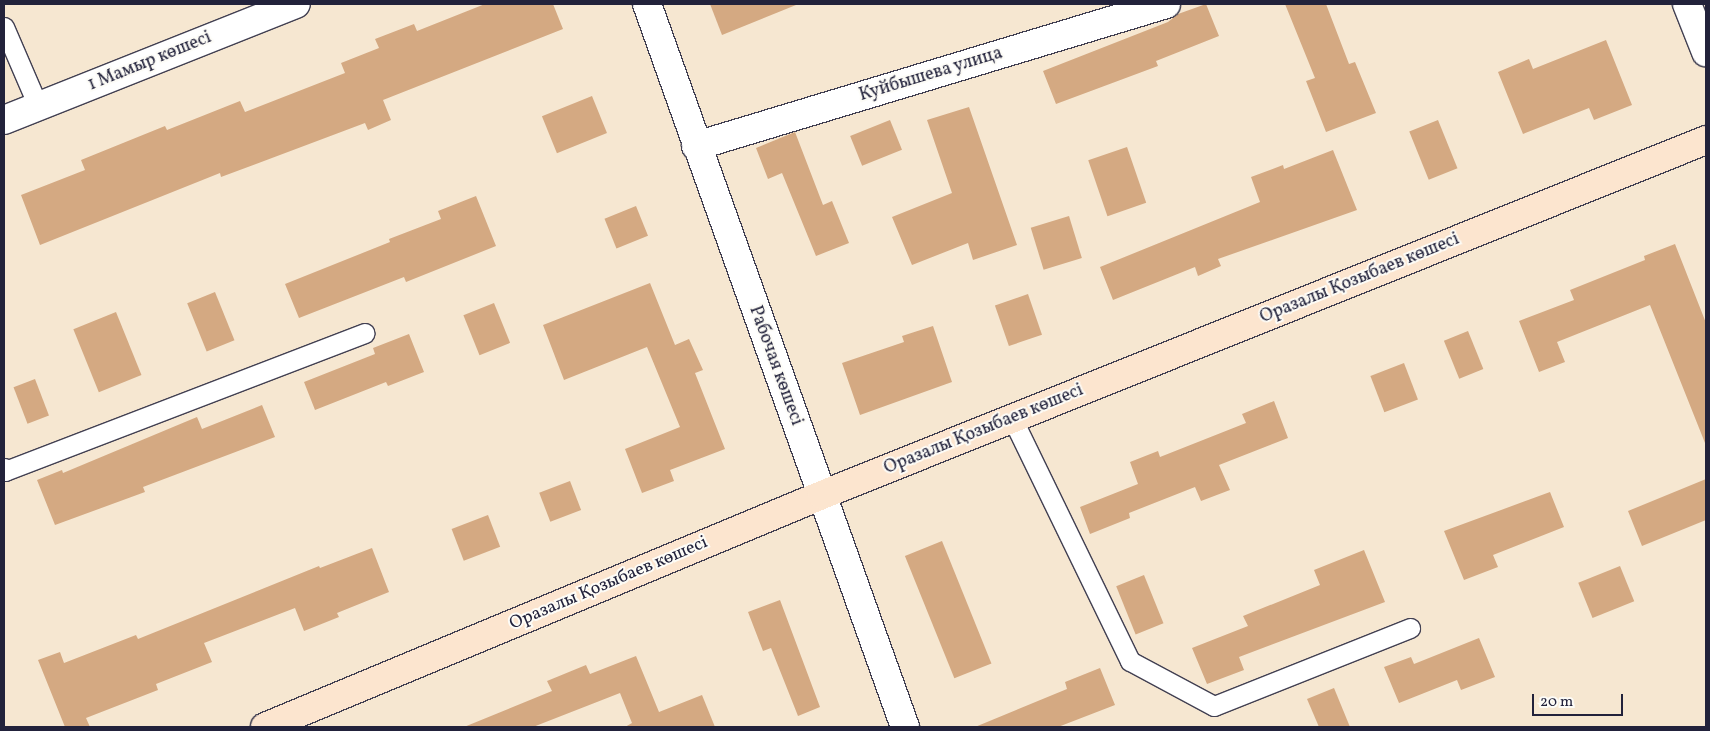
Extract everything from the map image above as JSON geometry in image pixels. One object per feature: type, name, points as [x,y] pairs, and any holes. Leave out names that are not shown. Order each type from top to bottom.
[{"type":"street","name":"1 Мамыр көшесі","points":[[4,120],[296,4]]},
{"type":"street","name":"Рабочая көшесі","points":[[647,4],[696,146],[905,727]]},
{"type":"street","name":"Куйбышева улица","points":[[696,146],[1166,4]]},
{"type":"street","points":[[1687,4],[1706,52]]},
{"type":"street","name":"Оразалы Қозыбаев көшесі","points":[[265,727],[822,495],[1706,140]]},
{"type":"lane","points":[[4,27],[38,106]]},
{"type":"lane","points":[[4,468],[5,471],[364,333]]},
{"type":"lane","points":[[1012,418],[1130,661],[1214,706],[1410,628]]},
{"type":"building","points":[[485,4],[553,4],[563,29],[383,100],[391,120],[368,130],[365,123],[221,177],[220,173],[40,245],[21,195],[85,170],[81,160],[165,126],[167,130],[240,101],[245,112],[345,73],[341,63],[379,48],[375,39],[414,24],[417,31]]},
{"type":"building","points":[[710,4],[796,4],[796,5],[722,35]]},
{"type":"building","points":[[1206,4],[1219,36],[1156,61],[1158,66],[1056,104],[1043,71],[1168,22],[1178,14]]},
{"type":"building","points":[[1285,4],[1326,4],[1349,64],[1355,62],[1376,113],[1326,132],[1306,81],[1315,78]]},
{"type":"building","points":[[1606,40],[1632,105],[1594,120],[1589,108],[1523,134],[1498,72],[1529,59],[1533,69]]},
{"type":"building","points":[[592,96],[607,133],[557,153],[542,116]]},
{"type":"building","points":[[969,107],[1017,245],[973,260],[968,243],[912,265],[892,217],[952,193],[927,120]]},
{"type":"building","points":[[890,120],[902,150],[862,166],[850,136]]},
{"type":"building","points":[[1438,120],[1457,168],[1429,180],[1409,132]]},
{"type":"building","points":[[795,132],[823,205],[832,201],[849,243],[816,256],[782,173],[768,179],[756,148]]},
{"type":"building","points":[[1127,147],[1146,203],[1107,216],[1088,160]]},
{"type":"building","points":[[1333,150],[1357,210],[1218,259],[1221,266],[1198,276],[1195,267],[1113,300],[1100,267],[1260,202],[1251,177],[1283,165],[1284,169]]},
{"type":"building","points":[[476,196],[496,246],[406,282],[404,277],[299,318],[285,284],[390,242],[389,239],[441,219],[438,211]]},
{"type":"building","points":[[636,206],[648,236],[616,248],[604,219]]},
{"type":"building","points":[[1069,216],[1082,258],[1044,270],[1031,228]]},
{"type":"building","points":[[1675,244],[1706,323],[1705,443],[1650,305],[1557,342],[1565,362],[1539,372],[1519,321],[1574,300],[1570,290],[1645,260],[1644,256]]},
{"type":"building","points":[[650,283],[675,345],[689,339],[703,370],[695,373],[725,449],[670,470],[674,481],[642,493],[625,449],[680,427],[647,347],[564,380],[543,325]]},
{"type":"building","points":[[215,292],[234,340],[207,351],[187,303]]},
{"type":"building","points":[[1028,294],[1042,335],[1009,346],[995,305]]},
{"type":"building","points":[[494,303],[510,343],[480,355],[463,315]]},
{"type":"building","points":[[116,312],[141,375],[99,392],[73,329]]},
{"type":"building","points":[[933,326],[952,382],[860,415],[842,363],[904,342],[902,336]]},
{"type":"building","points":[[1468,331],[1483,369],[1459,379],[1444,341]]},
{"type":"building","points":[[409,334],[424,372],[388,386],[386,382],[315,410],[304,382],[375,354],[373,348]]},
{"type":"building","points":[[1404,363],[1418,399],[1384,412],[1370,376]]},
{"type":"building","points":[[35,379],[49,415],[28,424],[14,387]]},
{"type":"building","points":[[1274,401],[1288,438],[1219,465],[1230,490],[1201,501],[1195,487],[1129,513],[1130,518],[1090,534],[1080,507],[1138,484],[1130,462],[1158,451],[1160,457],[1246,423],[1242,414]]},
{"type":"building","points":[[262,405],[275,437],[143,487],[145,492],[55,525],[37,480],[62,470],[63,473],[197,417],[202,429]]},
{"type":"building","points":[[1706,479],[1706,520],[1642,546],[1628,511]]},
{"type":"building","points":[[570,481],[581,510],[550,522],[539,493]]},
{"type":"building","points":[[1550,492],[1564,527],[1493,555],[1498,567],[1464,580],[1444,531]]},
{"type":"building","points":[[488,515],[500,547],[464,561],[452,529]]},
{"type":"building","points":[[942,541],[991,663],[954,678],[905,556]]},
{"type":"building","points":[[372,548],[389,592],[337,613],[339,617],[304,631],[295,608],[204,643],[212,662],[156,684],[158,690],[86,718],[90,727],[65,727],[38,660],[60,652],[64,663],[136,635],[138,639],[319,566],[320,568]]},
{"type":"building","points":[[1364,550],[1385,602],[1239,657],[1244,670],[1207,684],[1192,648],[1248,626],[1243,616],[1320,585],[1314,570]]},
{"type":"building","points":[[1620,566],[1634,601],[1593,618],[1578,583]]},
{"type":"building","points":[[1144,575],[1163,623],[1136,634],[1116,586]]},
{"type":"building","points":[[780,600],[820,707],[798,716],[771,648],[763,651],[748,612]]},
{"type":"building","points":[[1479,638],[1495,677],[1461,690],[1457,680],[1399,703],[1384,667],[1411,657],[1414,664]]},
{"type":"building","points":[[636,656],[659,712],[702,695],[715,727],[625,727],[632,723],[620,693],[533,727],[464,727],[552,691],[547,681],[586,665],[590,674]]},
{"type":"building","points":[[1100,668],[1115,705],[1058,727],[975,727],[1067,689],[1065,682]]},
{"type":"building","points":[[1334,688],[1350,727],[1319,727],[1307,699]]}]
